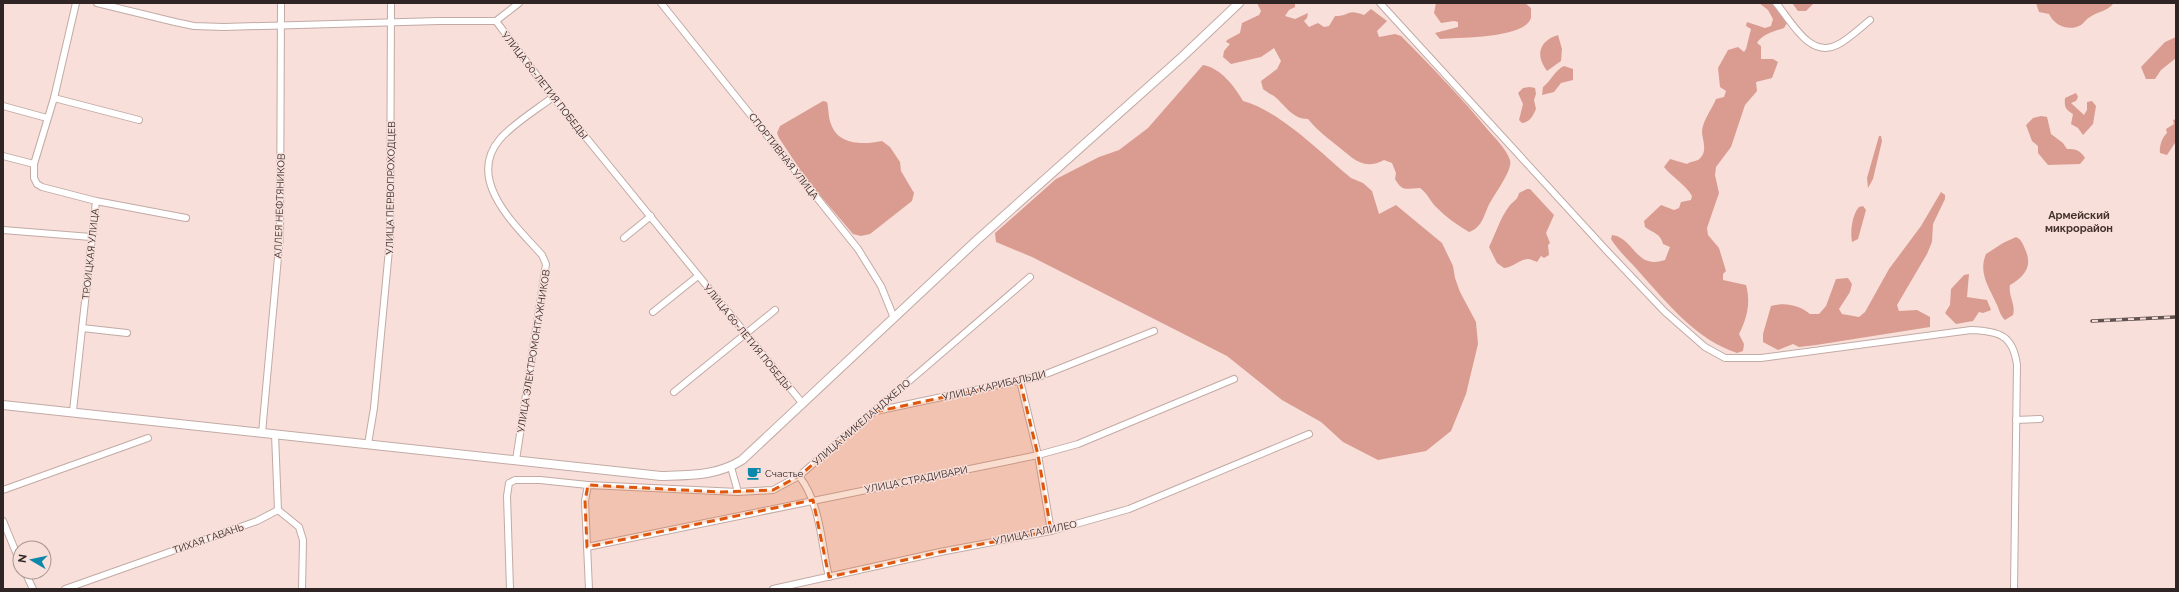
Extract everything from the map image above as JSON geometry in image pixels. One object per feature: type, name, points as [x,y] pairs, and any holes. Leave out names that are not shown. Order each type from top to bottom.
[{"type":"street","name":"ТРОИЦКАЯ УЛИЦА","points":[[73,411],[96,201],[42,187],[37,184],[34,178],[34,164],[54,98],[76,3]]},
{"type":"street","name":"УЛИЦА 60-ЛЕТИЯ ПОБЕДЫ","points":[[97,3],[194,26],[224,27],[496,21],[553,97],[746,333],[767,362],[803,404]]},
{"type":"street","name":"АЛЛЕЯ НЕФТЯНИКОВ","points":[[262,433],[280,235],[281,3]]},
{"type":"street","name":"УЛИЦА ПЕРВОПРОХОДЦЕВ","points":[[368,444],[374,408],[390,239],[391,3]]},
{"type":"street","points":[[496,21],[519,3]]},
{"type":"street","name":"СПОРТИВНАЯ УЛИЦА","points":[[661,3],[858,249],[881,286],[894,318]]},
{"type":"street","points":[[3,404],[661,476],[695,475],[732,467],[742,460],[803,404],[977,240],[1182,57],[1239,3]]},
{"type":"street","points":[[1380,3],[1607,251],[1665,312],[1705,347],[1725,358],[1761,358],[1971,330],[1990,331],[2004,337],[2009,341],[2016,357],[2014,589]]},
{"type":"street","points":[[1776,3],[1806,40],[1814,46],[1821,48],[1837,45],[1870,20]]},
{"type":"street","name":"УЛИЦА ЭЛЕКТРОМОНТАЖНИКОВ","points":[[516,460],[546,264],[542,255],[497,202],[490,186],[490,159],[493,149],[501,139],[553,97]]},
{"type":"street","points":[[54,98],[139,120]]},
{"type":"street","points":[[3,106],[47,118]]},
{"type":"street","points":[[3,156],[34,164]]},
{"type":"street","points":[[96,201],[186,218]]},
{"type":"street","points":[[624,238],[651,216]]},
{"type":"street","points":[[3,230],[91,238]]},
{"type":"street","points":[[653,312],[698,276]]},
{"type":"street","name":"УЛИЦА МИКЕЛАНДЖЕЛО","points":[[510,589],[507,496],[510,483],[515,480],[540,480],[588,485],[738,492],[773,490],[799,476],[1030,277]]},
{"type":"street","points":[[674,392],[775,310]]},
{"type":"street","points":[[82,328],[127,333]]},
{"type":"street","name":"УЛИЦА КАРИБАЛЬДИ","points":[[874,412],[1041,376],[1154,331]]},
{"type":"street","name":"УЛИЦА СТРАДИВАРИ","points":[[587,547],[1038,455],[1078,444],[1234,379]]},
{"type":"street","points":[[1020,381],[1038,455],[1051,531]]},
{"type":"street","points":[[2016,420],[2040,419]]},
{"type":"street","points":[[275,434],[278,510],[299,526],[303,540],[302,589]]},
{"type":"street","name":"УЛИЦА ГАЛИЛЕО","points":[[773,589],[940,552],[1051,531],[1129,509],[1309,434]]},
{"type":"street","points":[[3,490],[148,438]]},
{"type":"street","points":[[732,467],[738,492]]},
{"type":"street","points":[[799,476],[807,486],[813,500],[829,577]]},
{"type":"street","points":[[588,485],[585,501],[588,589]]},
{"type":"street","name":"ТИХАЯ ГАВАНЬ","points":[[65,589],[257,521],[278,510]]},
{"type":"street","points":[[3,521],[12,543]]},
{"type":"highlighted area","points":[[1020,381],[1038,455],[1051,531],[940,552],[829,577],[813,500],[587,547],[585,501],[588,485],[720,492],[773,490],[799,476],[874,412]]},
{"type":"shaded area","points":[[1257,3],[1295,3],[1295,7],[1289,10],[1285,16],[1295,19],[1308,13],[1307,18],[1304,21],[1309,27],[1318,23],[1324,27],[1329,26],[1335,16],[1340,16],[1351,12],[1364,15],[1371,9],[1387,21],[1377,31],[1379,37],[1395,34],[1401,36],[1435,70],[1467,106],[1500,144],[1510,160],[1507,175],[1491,201],[1478,227],[1469,232],[1440,211],[1420,188],[1406,189],[1400,186],[1395,179],[1396,173],[1392,163],[1384,160],[1369,164],[1352,158],[1314,126],[1308,119],[1297,117],[1274,96],[1263,89],[1261,81],[1277,69],[1281,61],[1274,48],[1261,57],[1231,64],[1223,57],[1224,51],[1230,44],[1226,42],[1227,40],[1240,33],[1242,23],[1259,15],[1261,11]]},
{"type":"shaded area","points":[[1436,3],[1525,3],[1531,8],[1531,18],[1526,25],[1516,30],[1504,33],[1490,36],[1440,39],[1435,33],[1458,27],[1458,22],[1454,21],[1441,23],[1434,13]]},
{"type":"shaded area","points":[[1759,3],[1772,3],[1787,23],[1784,28],[1765,35],[1757,43],[1761,46],[1761,59],[1773,59],[1778,62],[1772,78],[1756,82],[1757,91],[1745,105],[1731,147],[1716,167],[1715,175],[1719,193],[1707,228],[1708,235],[1719,248],[1726,271],[1723,274],[1723,280],[1746,285],[1748,304],[1744,322],[1739,334],[1744,344],[1743,351],[1737,353],[1722,347],[1709,339],[1684,320],[1621,253],[1611,239],[1612,235],[1620,237],[1647,261],[1655,262],[1665,260],[1670,247],[1663,244],[1658,235],[1645,227],[1644,221],[1661,205],[1674,210],[1679,208],[1681,202],[1691,200],[1692,196],[1689,192],[1664,167],[1670,159],[1687,164],[1698,160],[1701,157],[1704,150],[1702,131],[1704,123],[1716,99],[1724,97],[1726,91],[1720,87],[1718,68],[1728,50],[1738,47],[1744,52],[1746,49],[1751,29],[1746,26],[1747,22],[1765,28],[1771,26],[1773,19],[1768,10]]},
{"type":"shaded area","points":[[1792,3],[1814,3],[1806,11],[1798,11]]},
{"type":"shaded area","points":[[2036,3],[2114,3],[2108,8],[2093,15],[2081,25],[2071,28],[2058,24],[2049,14],[2039,12]]},
{"type":"shaded area","points":[[1558,35],[1562,49],[1561,61],[1547,71],[1541,59],[1541,49],[1547,41]]},
{"type":"shaded area","points":[[2176,37],[2176,58],[2161,70],[2155,79],[2146,79],[2141,67],[2165,42]]},
{"type":"shaded area","points":[[1203,65],[1216,70],[1227,79],[1243,101],[1257,106],[1286,123],[1351,178],[1363,183],[1372,191],[1379,214],[1396,205],[1442,243],[1453,266],[1460,292],[1476,322],[1478,344],[1466,394],[1451,431],[1426,451],[1378,460],[1343,442],[1321,422],[1282,400],[1227,356],[1032,257],[996,242],[995,233],[1056,179],[1099,157],[1119,150],[1148,128]]},
{"type":"shaded area","points":[[1564,66],[1573,69],[1573,80],[1561,83],[1554,92],[1542,95],[1543,87],[1558,70]]},
{"type":"shaded area","points":[[1523,88],[1535,88],[1536,94],[1534,100],[1536,109],[1529,120],[1522,123],[1519,120],[1523,104],[1518,93]]},
{"type":"shaded area","points":[[2076,93],[2078,97],[2076,101],[2071,103],[2084,115],[2087,110],[2087,102],[2092,101],[2096,106],[2093,124],[2083,135],[2078,128],[2071,124],[2073,114],[2067,110],[2065,106],[2065,98]]},
{"type":"shaded area","points":[[823,101],[827,102],[829,119],[834,131],[839,136],[845,140],[859,143],[882,141],[890,147],[900,162],[901,171],[914,193],[912,201],[870,234],[861,236],[853,234],[807,180],[777,133],[780,126]]},
{"type":"shaded area","points":[[2041,116],[2047,117],[2051,134],[2063,143],[2067,149],[2078,150],[2083,155],[2085,158],[2080,164],[2048,165],[2038,153],[2038,146],[2032,141],[2026,125],[2033,118]]},
{"type":"shaded area","points":[[2176,119],[2176,160],[2175,143],[2167,155],[2160,153],[2160,145],[2167,133],[2166,129],[2174,124],[2173,120]]},
{"type":"shaded area","points":[[1879,136],[1881,136],[1882,141],[1873,179],[1868,188],[1867,178]]},
{"type":"shaded area","points":[[1530,189],[1554,215],[1546,233],[1550,243],[1548,245],[1549,255],[1544,258],[1541,256],[1537,262],[1529,259],[1504,268],[1497,263],[1489,247],[1501,220],[1510,205],[1517,198],[1519,193]]},
{"type":"shaded area","points":[[1941,192],[1945,195],[1945,199],[1933,224],[1932,242],[1927,254],[1897,305],[1899,311],[1917,310],[1930,317],[1930,327],[1816,345],[1799,347],[1793,344],[1778,350],[1763,342],[1763,334],[1771,306],[1787,304],[1797,306],[1810,314],[1819,314],[1826,306],[1836,279],[1848,278],[1852,284],[1850,292],[1839,309],[1842,314],[1859,317],[1865,312],[1889,269],[1921,226]]},
{"type":"shaded area","points":[[1863,206],[1866,210],[1858,239],[1852,242],[1851,228],[1853,219],[1859,207]]},
{"type":"shaded area","points":[[2016,237],[2021,240],[2024,247],[2028,265],[2020,278],[2010,285],[2014,311],[2013,315],[2005,320],[1985,280],[1983,267],[1986,254]]},
{"type":"shaded area","points":[[1969,274],[1967,297],[1987,300],[1991,310],[1983,313],[1979,312],[1973,321],[1956,324],[1945,313],[1950,305],[1951,289],[1964,275]]},
{"type":"railway","points":[[2092,321],[2176,317]]},
{"type":"place","name":"Счастье","points":[[754,473]]},
{"type":"district","name":"Армейский микрорайон","points":[[2079,221]]}]
